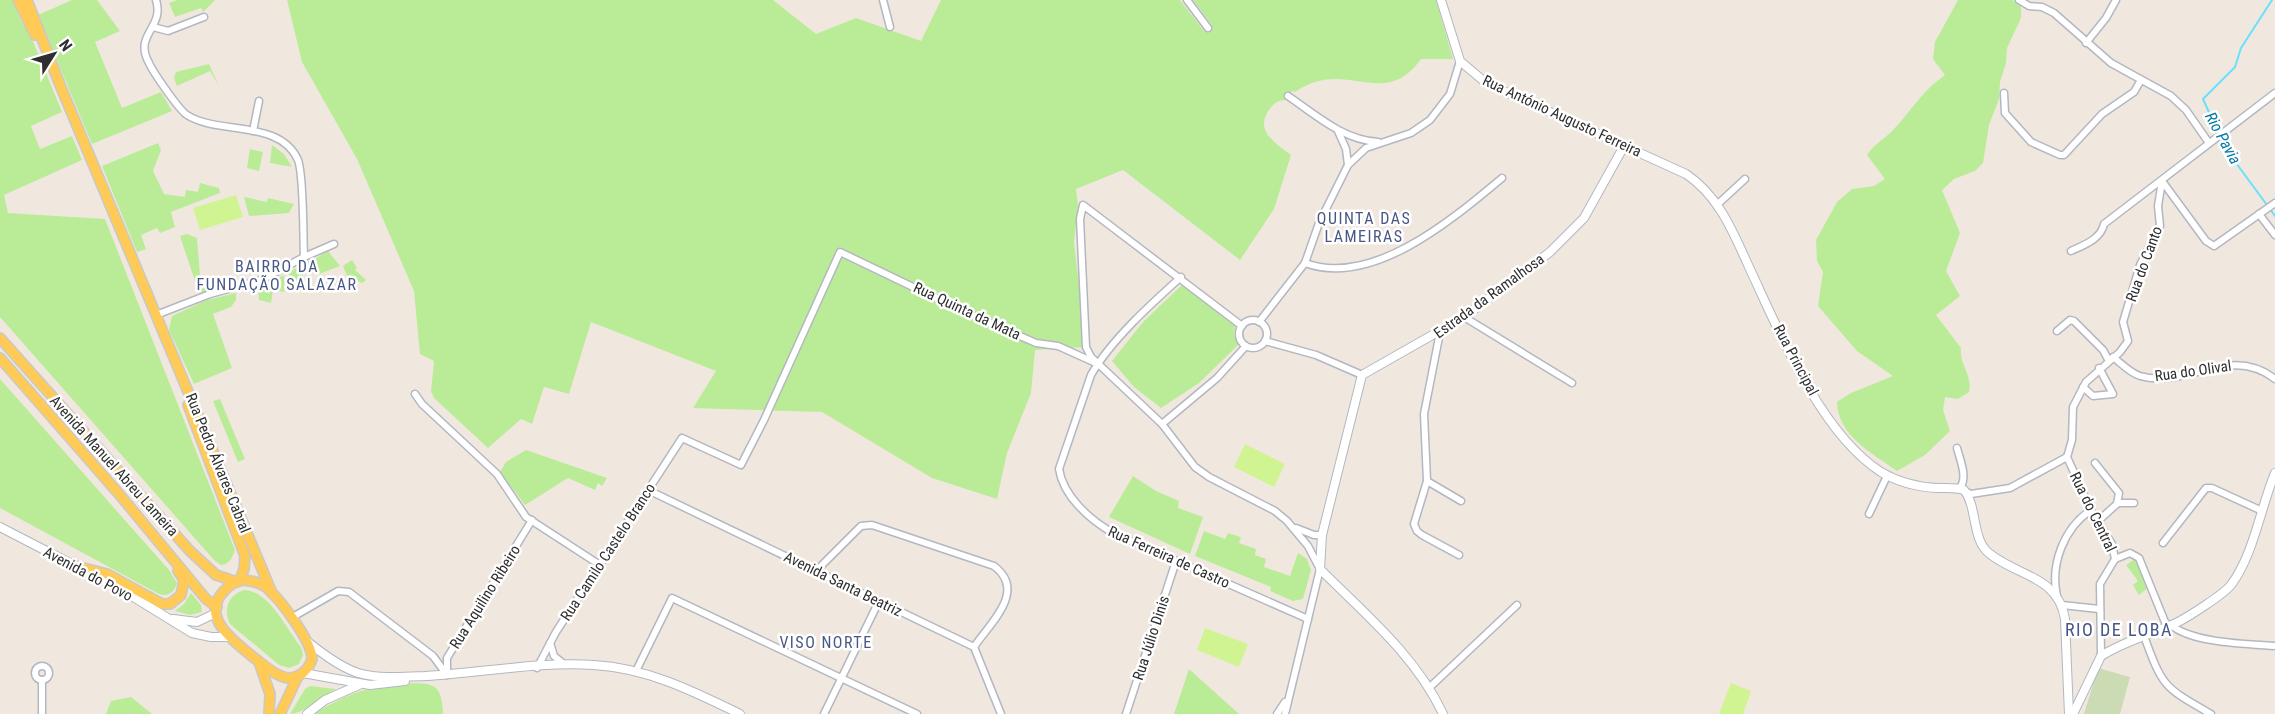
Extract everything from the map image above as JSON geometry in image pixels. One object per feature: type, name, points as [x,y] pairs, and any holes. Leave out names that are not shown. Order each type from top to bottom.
[{"type":"main road","name":"Rua Pedro Álvares Cabral","points":[[18,0],[60,85]]},
{"type":"main road","name":"Rua Pedro Álvares Cabral","points":[[27,0],[156,315],[244,556],[244,569],[238,581]]},
{"type":"main road","name":"Rua Pedro Álvares Cabral","points":[[163,333],[272,593]]},
{"type":"main road","name":"Avenida Manuel Abreu Lameira","points":[[0,338],[190,551],[216,575],[238,581],[258,582],[272,593]]},
{"type":"main road","name":"Avenida Manuel Abreu Lameira","points":[[0,358],[132,509],[216,610],[228,637]]},
{"type":"main road","points":[[76,566],[107,574],[162,604],[170,604],[182,595],[184,580],[150,537],[132,509]]},
{"type":"main road","points":[[216,610],[223,592],[238,581]]},
{"type":"main road","points":[[272,593],[308,642],[312,659],[301,674],[280,714]]},
{"type":"main road","points":[[228,637],[281,676],[301,674]]},
{"type":"main road","points":[[258,660],[270,694],[269,714]]},
{"type":"street","points":[[156,0],[158,13],[143,44],[146,56],[179,108],[197,120],[253,132],[280,141],[298,161],[304,256]]},
{"type":"street","points":[[884,0],[890,27]]},
{"type":"street","points":[[1187,0],[1208,28]]},
{"type":"street","points":[[1259,322],[1305,263],[1319,223],[1348,165],[1366,148],[1411,133],[1430,120],[1450,94],[1460,61],[1441,0]]},
{"type":"street","points":[[2019,0],[2029,6],[2042,7],[2054,13],[2086,43],[2118,68],[2171,96],[2212,141]]},
{"type":"street","points":[[2086,43],[2106,18],[2116,0]]},
{"type":"street","points":[[153,27],[168,31],[204,17]]},
{"type":"street","name":"Rua António Augusto Ferreira","points":[[1460,61],[1486,83],[1686,174],[1699,183],[1718,204]]},
{"type":"street","points":[[2004,93],[2005,113],[2031,142],[2064,155],[2102,114],[2134,92],[2141,80]]},
{"type":"street","points":[[2071,251],[2096,237],[2102,232],[2104,224],[2275,93]]},
{"type":"street","points":[[1288,96],[1338,130],[1359,139],[1382,142]]},
{"type":"street","points":[[253,132],[259,101]]},
{"type":"street","points":[[1338,130],[1346,149],[1348,165]]},
{"type":"street","name":"Estrada da Ramalhosa","points":[[1362,375],[1464,317],[1550,252],[1584,218],[1624,146]]},
{"type":"street","points":[[1305,263],[1320,268],[1340,268],[1387,256],[1443,225],[1502,178]]},
{"type":"street","points":[[1718,204],[1745,178]]},
{"type":"street","points":[[2162,181],[2210,245],[2217,245],[2275,203]]},
{"type":"street","name":"Rua do Canto","points":[[2126,345],[2128,335],[2123,322],[2140,265],[2160,226],[2158,200],[2162,181]]},
{"type":"street","name":"Rua Principal","points":[[1718,204],[1813,394],[1853,449],[1887,476],[1910,484],[1963,490]]},
{"type":"street","points":[[1242,326],[1181,277],[1083,205],[1080,219],[1086,347],[1098,364],[1162,424],[1183,453],[1202,472],[1275,511],[1293,526],[1308,546],[1320,569],[1416,667],[1431,689],[1443,714]]},
{"type":"street","points":[[2259,214],[2275,235]]},
{"type":"street","points":[[156,315],[210,294],[261,280],[304,256],[334,243]]},
{"type":"street","name":"Rua Quinta da Mata","points":[[682,438],[741,465],[764,420],[840,252],[975,317],[1036,343],[1058,346],[1098,364]]},
{"type":"street","points":[[1098,364],[1141,314],[1181,277]]},
{"type":"street","points":[[1464,317],[1572,382]]},
{"type":"street","name":"Rua do Olival","points":[[2057,331],[2070,320],[2074,321],[2111,359],[2133,373],[2151,377],[2238,364],[2257,367],[2275,379]]},
{"type":"street","points":[[1250,321],[1259,322],[1266,330],[1265,341],[1258,347],[1246,346],[1239,334],[1242,326],[1250,321]]},
{"type":"street","points":[[1440,332],[1424,414],[1427,481],[1415,528],[1422,535],[1459,555]]},
{"type":"street","points":[[1265,341],[1316,356],[1362,375],[1322,535],[1320,569],[1285,714]]},
{"type":"street","name":"Rua do Central","points":[[2115,559],[2112,544],[2091,510],[2067,457],[2072,440],[2073,407],[2083,387],[2089,376],[2126,345]]},
{"type":"street","points":[[1162,424],[1217,378],[1246,346]]},
{"type":"street","name":"Rua Ferreira de Castro","points":[[1098,364],[1091,375],[1059,469],[1060,480],[1067,491],[1102,527],[1308,619]]},
{"type":"street","points":[[2083,387],[2093,396],[2113,394],[2099,368]]},
{"type":"street","points":[[415,394],[422,404],[497,474],[526,517],[600,565]]},
{"type":"street","name":"Rua Camilo Castelo Branco","points":[[537,668],[550,643],[682,438]]},
{"type":"street","points":[[1957,448],[1963,473],[1963,490],[1985,549],[2043,583],[2057,596],[2062,605],[2071,714]]},
{"type":"street","points":[[1963,490],[1979,494],[2010,488],[2067,457]]},
{"type":"street","points":[[2095,463],[2119,494],[2117,504],[2098,521]]},
{"type":"street","points":[[2101,656],[2169,626],[2215,599],[2231,586],[2249,549],[2260,510],[2275,473]]},
{"type":"street","points":[[1869,514],[1887,476]]},
{"type":"street","points":[[1427,481],[1461,501]]},
{"type":"street","points":[[2163,543],[2206,488],[2212,488],[2260,510]]},
{"type":"street","name":"Avenida Santa Beatriz","points":[[648,490],[974,647]]},
{"type":"street","points":[[2117,504],[2134,503]]},
{"type":"street","points":[[2057,596],[2055,572],[2068,530],[2091,510]]},
{"type":"street","name":"Rua Aquilino Ribeiro","points":[[447,676],[447,658],[532,520]]},
{"type":"street","points":[[816,571],[861,526],[872,525],[994,566],[1005,574],[1010,587],[1008,597],[974,647],[1001,714]]},
{"type":"street","points":[[1293,526],[1314,536],[1322,535]]},
{"type":"street","name":"Avenida do Povo","points":[[1,529],[76,566],[192,633],[211,637],[228,637]]},
{"type":"street","points":[[2071,714],[2101,656],[2100,584],[2115,559],[2130,553],[2139,558],[2169,626],[2178,631],[2232,642],[2275,646]]},
{"type":"street","name":"Rua Júlio Dinis","points":[[1126,714],[1176,561]]},
{"type":"street","points":[[291,618],[338,591],[349,592],[433,656],[447,676]]},
{"type":"street","points":[[636,671],[672,598],[917,714]]},
{"type":"street","points":[[825,714],[879,601]]},
{"type":"street","points":[[1431,689],[1517,605]]},
{"type":"street","points":[[2062,605],[2099,609]]},
{"type":"street","name":"Avenida do Povo","points":[[171,619],[197,622],[216,610]]},
{"type":"street","points":[[2144,636],[2165,684],[2182,699],[2211,714]]},
{"type":"street","points":[[308,642],[323,654],[360,673],[383,677],[447,676],[567,665],[594,665],[636,671],[684,687],[740,714]]},
{"type":"street","points":[[550,643],[554,656],[567,665]]},
{"type":"street","points":[[301,674],[370,686],[434,675]]},
{"type":"street","points":[[42,680],[42,714]]},
{"type":"street","points":[[2070,697],[2088,680]]},
{"type":"street","points":[[307,714],[325,700],[360,684]]},
{"type":"street","points":[[1431,689],[1437,714]]},
{"type":"street","points":[[1277,714],[1288,696]]},
{"type":"street","points":[[2070,697],[2074,702],[2080,698]]},
{"type":"green space","points":[[0,0],[12,0],[22,23],[25,22],[62,112],[31,126],[40,149],[72,136],[82,160],[4,195],[8,213],[105,219],[235,550],[227,563],[221,565],[214,560],[0,317]]},
{"type":"green space","points":[[72,0],[97,0],[120,31],[95,42],[122,108],[161,92],[172,111],[92,144],[38,15]]},
{"type":"green space","points":[[177,0],[215,0],[203,12],[201,8],[175,17],[169,3]]},
{"type":"green space","points":[[287,0],[773,0],[816,34],[856,18],[921,41],[941,0],[1180,0],[1204,31],[1212,25],[1193,0],[1436,0],[1453,59],[1421,59],[1407,74],[1392,81],[1378,83],[1331,79],[1313,82],[1295,92],[1292,91],[1285,100],[1274,104],[1265,117],[1265,130],[1273,141],[1291,155],[1274,209],[1240,260],[1123,170],[1076,189],[1078,206],[1074,242],[1086,347],[1035,350],[1031,393],[1007,453],[997,499],[932,478],[822,412],[693,408],[716,371],[591,322],[569,394],[544,387],[532,424],[521,419],[488,448],[434,398],[431,391],[434,361],[420,354],[414,291],[357,159],[302,62]]},
{"type":"green space","points":[[1958,0],[2012,0],[2021,4],[2021,18],[2007,48],[1999,99],[1989,125],[1983,163],[1975,171],[1954,179],[1942,190],[1960,233],[1946,271],[1960,296],[1936,315],[1961,348],[1962,360],[1969,380],[1969,392],[1958,399],[1945,397],[1943,410],[1950,431],[1925,455],[1897,471],[1858,442],[1843,425],[1839,414],[1837,402],[1851,393],[1893,376],[1857,351],[1818,306],[1823,272],[1817,261],[1816,240],[1837,202],[1852,189],[1874,186],[1885,179],[1867,155],[1945,75],[1933,59],[1935,42]]},
{"type":"green space","points":[[209,64],[219,86],[210,71],[177,86],[174,78],[176,72]]},
{"type":"green space","points":[[158,143],[161,150],[153,171],[164,194],[185,197],[186,190],[198,192],[200,183],[219,188],[220,193],[171,212],[175,227],[160,233],[157,228],[141,235],[146,249],[137,252],[102,166]]},
{"type":"green space","points":[[272,145],[284,154],[292,167],[270,163]]},
{"type":"green space","points":[[250,149],[263,152],[259,171],[247,168]]},
{"type":"green space","points":[[236,195],[243,217],[200,230],[193,208]]},
{"type":"green space","points":[[244,197],[267,202],[268,198],[294,204],[289,213],[249,216]]},
{"type":"green space","points":[[187,234],[197,238],[200,275],[204,278],[207,291],[199,293],[180,236]]},
{"type":"green space","points":[[328,251],[340,266],[319,274],[316,258]]},
{"type":"green space","points":[[311,260],[313,274],[303,273],[302,287],[290,285],[289,272]]},
{"type":"green space","points":[[352,260],[357,268],[355,270],[366,280],[362,283],[347,276],[343,266]]},
{"type":"green space","points":[[284,275],[284,292],[273,290],[271,303],[259,300],[258,287]]},
{"type":"green space","points":[[1183,284],[1235,325],[1234,336],[1239,344],[1199,383],[1161,408],[1134,387],[1112,361],[1143,322]]},
{"type":"green space","points":[[236,293],[236,300],[231,307],[213,314],[232,368],[194,384],[169,330],[172,316],[207,300]]},
{"type":"green space","points":[[0,379],[169,570],[177,583],[172,592],[167,595],[157,593],[0,508]]},
{"type":"green space","points":[[220,399],[245,459],[238,462],[213,401]]},
{"type":"green space","points":[[1245,444],[1285,464],[1274,487],[1234,467]]},
{"type":"green space","points":[[526,450],[607,478],[602,486],[598,483],[595,490],[568,478],[525,505],[500,472],[506,462]]},
{"type":"green space","points":[[1133,476],[1156,491],[1179,501],[1178,508],[1203,517],[1190,554],[1109,517]]},
{"type":"green space","points":[[1204,531],[1225,539],[1228,533],[1241,537],[1239,543],[1256,549],[1255,555],[1266,559],[1264,567],[1290,576],[1298,553],[1307,559],[1311,570],[1303,599],[1293,601],[1270,591],[1271,587],[1195,556]]},
{"type":"green space","points":[[2135,559],[2149,587],[2139,595],[2133,585],[2138,581],[2126,565]]},
{"type":"green space","points":[[244,590],[262,597],[277,612],[301,647],[303,655],[299,664],[289,668],[279,665],[230,624],[227,613],[228,603],[234,595]]},
{"type":"green space","points":[[191,593],[201,605],[202,612],[190,615],[175,611],[184,604]]},
{"type":"green space","points":[[1205,628],[1248,644],[1239,667],[1197,650]]},
{"type":"green space","points":[[2098,668],[2130,677],[2120,714],[2084,714]]},
{"type":"green space","points":[[1189,669],[1239,714],[1174,714]]},
{"type":"green space","points":[[399,683],[432,685],[440,694],[443,714],[314,714],[355,693]]},
{"type":"green space","points":[[1731,683],[1751,691],[1743,714],[1719,714]]},
{"type":"green space","points":[[310,686],[336,689],[307,708],[290,714],[305,689]]},
{"type":"green space","points":[[131,697],[152,714],[106,714],[111,701]]},
{"type":"waterway","name":"Rio Pavia","points":[[2272,0],[2241,48],[2235,67],[2203,99],[2225,148],[2275,216]]},
{"type":"district","name":"QUINTA DAS LAMEIRAS","points":[[1364,227]]},
{"type":"district","name":"BAIRRO DA FUNDAÇÃO SALAZAR","points":[[277,275]]},
{"type":"district","name":"RIO DE LOBA","points":[[2119,629]]},
{"type":"district","name":"VISO NORTE","points":[[826,642]]}]
